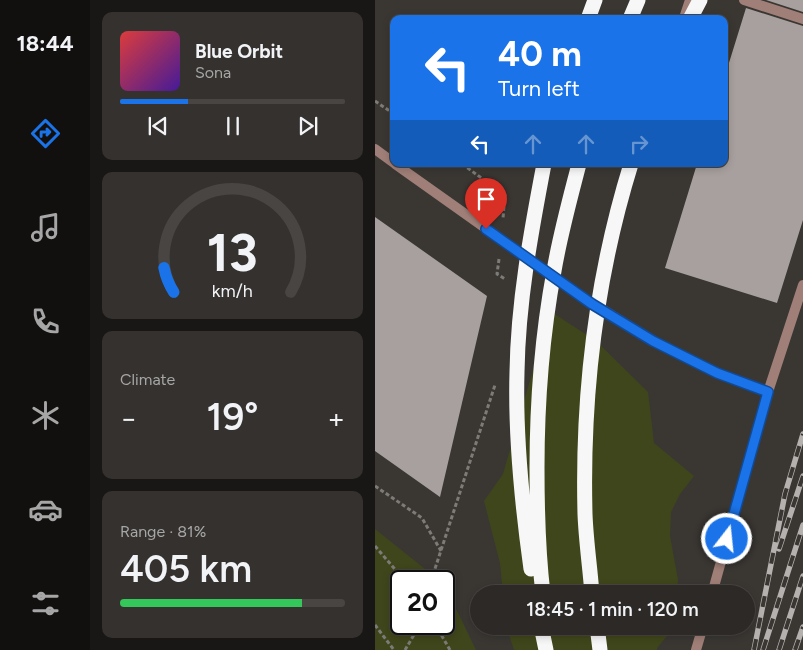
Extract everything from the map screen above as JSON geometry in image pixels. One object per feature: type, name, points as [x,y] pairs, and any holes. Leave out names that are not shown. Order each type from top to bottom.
[{"type":"highway","points":[[589,15],[595,0]]},
{"type":"highway","points":[[632,15],[639,0]]},
{"type":"highway","points":[[692,15],[700,0]]},
{"type":"highway","points":[[533,585],[521,482],[517,426],[517,370],[526,264],[543,167]]},
{"type":"highway","points":[[542,585],[538,538],[538,403],[547,312],[554,270],[578,167]]},
{"type":"highway","points":[[591,585],[585,515],[586,421],[589,376],[594,332],[604,276],[613,232],[630,167]]},
{"type":"highway","points":[[543,635],[546,650]]},
{"type":"highway","points":[[548,635],[550,650]]},
{"type":"highway","points":[[598,635],[600,650]]},
{"type":"street","points":[[685,15],[690,0]]},
{"type":"street","points":[[744,0],[803,19]]},
{"type":"street","points":[[375,149],[390,160]]},
{"type":"street","points":[[401,167],[592,304],[653,341],[717,373],[768,392]]},
{"type":"street","points":[[592,304],[636,167]]},
{"type":"street","points":[[714,585],[768,392],[803,285]]},
{"type":"street","points":[[696,650],[700,635]]},
{"type":"path","points":[[375,101],[390,111]]},
{"type":"path","points":[[466,167],[505,195],[503,214]]},
{"type":"path","points":[[499,265],[497,274],[512,285]]},
{"type":"path","points":[[435,570],[497,380]]},
{"type":"path","points":[[375,486],[422,518],[441,552]]},
{"type":"path","points":[[375,546],[396,570]]},
{"type":"path","points":[[375,625],[395,650]]},
{"type":"path","points":[[405,650],[414,635]]},
{"type":"path","points":[[441,635],[449,650]]},
{"type":"green space","points":[[550,311],[596,341],[648,392],[654,443],[694,476],[680,494],[671,512],[670,536],[678,585],[502,585],[500,563],[484,501],[503,474]]},
{"type":"green space","points":[[375,529],[426,570],[390,570],[390,635],[455,635],[455,607],[476,650],[375,650]]},
{"type":"green space","points":[[509,635],[667,635],[657,650],[514,650]]},
{"type":"building","points":[[766,0],[803,0],[803,12]]},
{"type":"building","points":[[746,8],[803,26],[803,220],[777,303],[665,268],[696,167],[728,167],[728,66]]},
{"type":"building","points":[[375,217],[487,296],[440,497],[375,451]]},
{"type":"railway","points":[[754,650],[785,494],[803,434]]},
{"type":"railway","points":[[779,549],[803,476]]},
{"type":"railway","points":[[763,650],[803,525]]},
{"type":"railway","points":[[779,650],[803,576]]},
{"type":"railway","points":[[795,650],[803,627]]},
{"type":"route","points":[[486,229],[592,304],[653,341],[717,373],[768,392],[727,539]]}]
